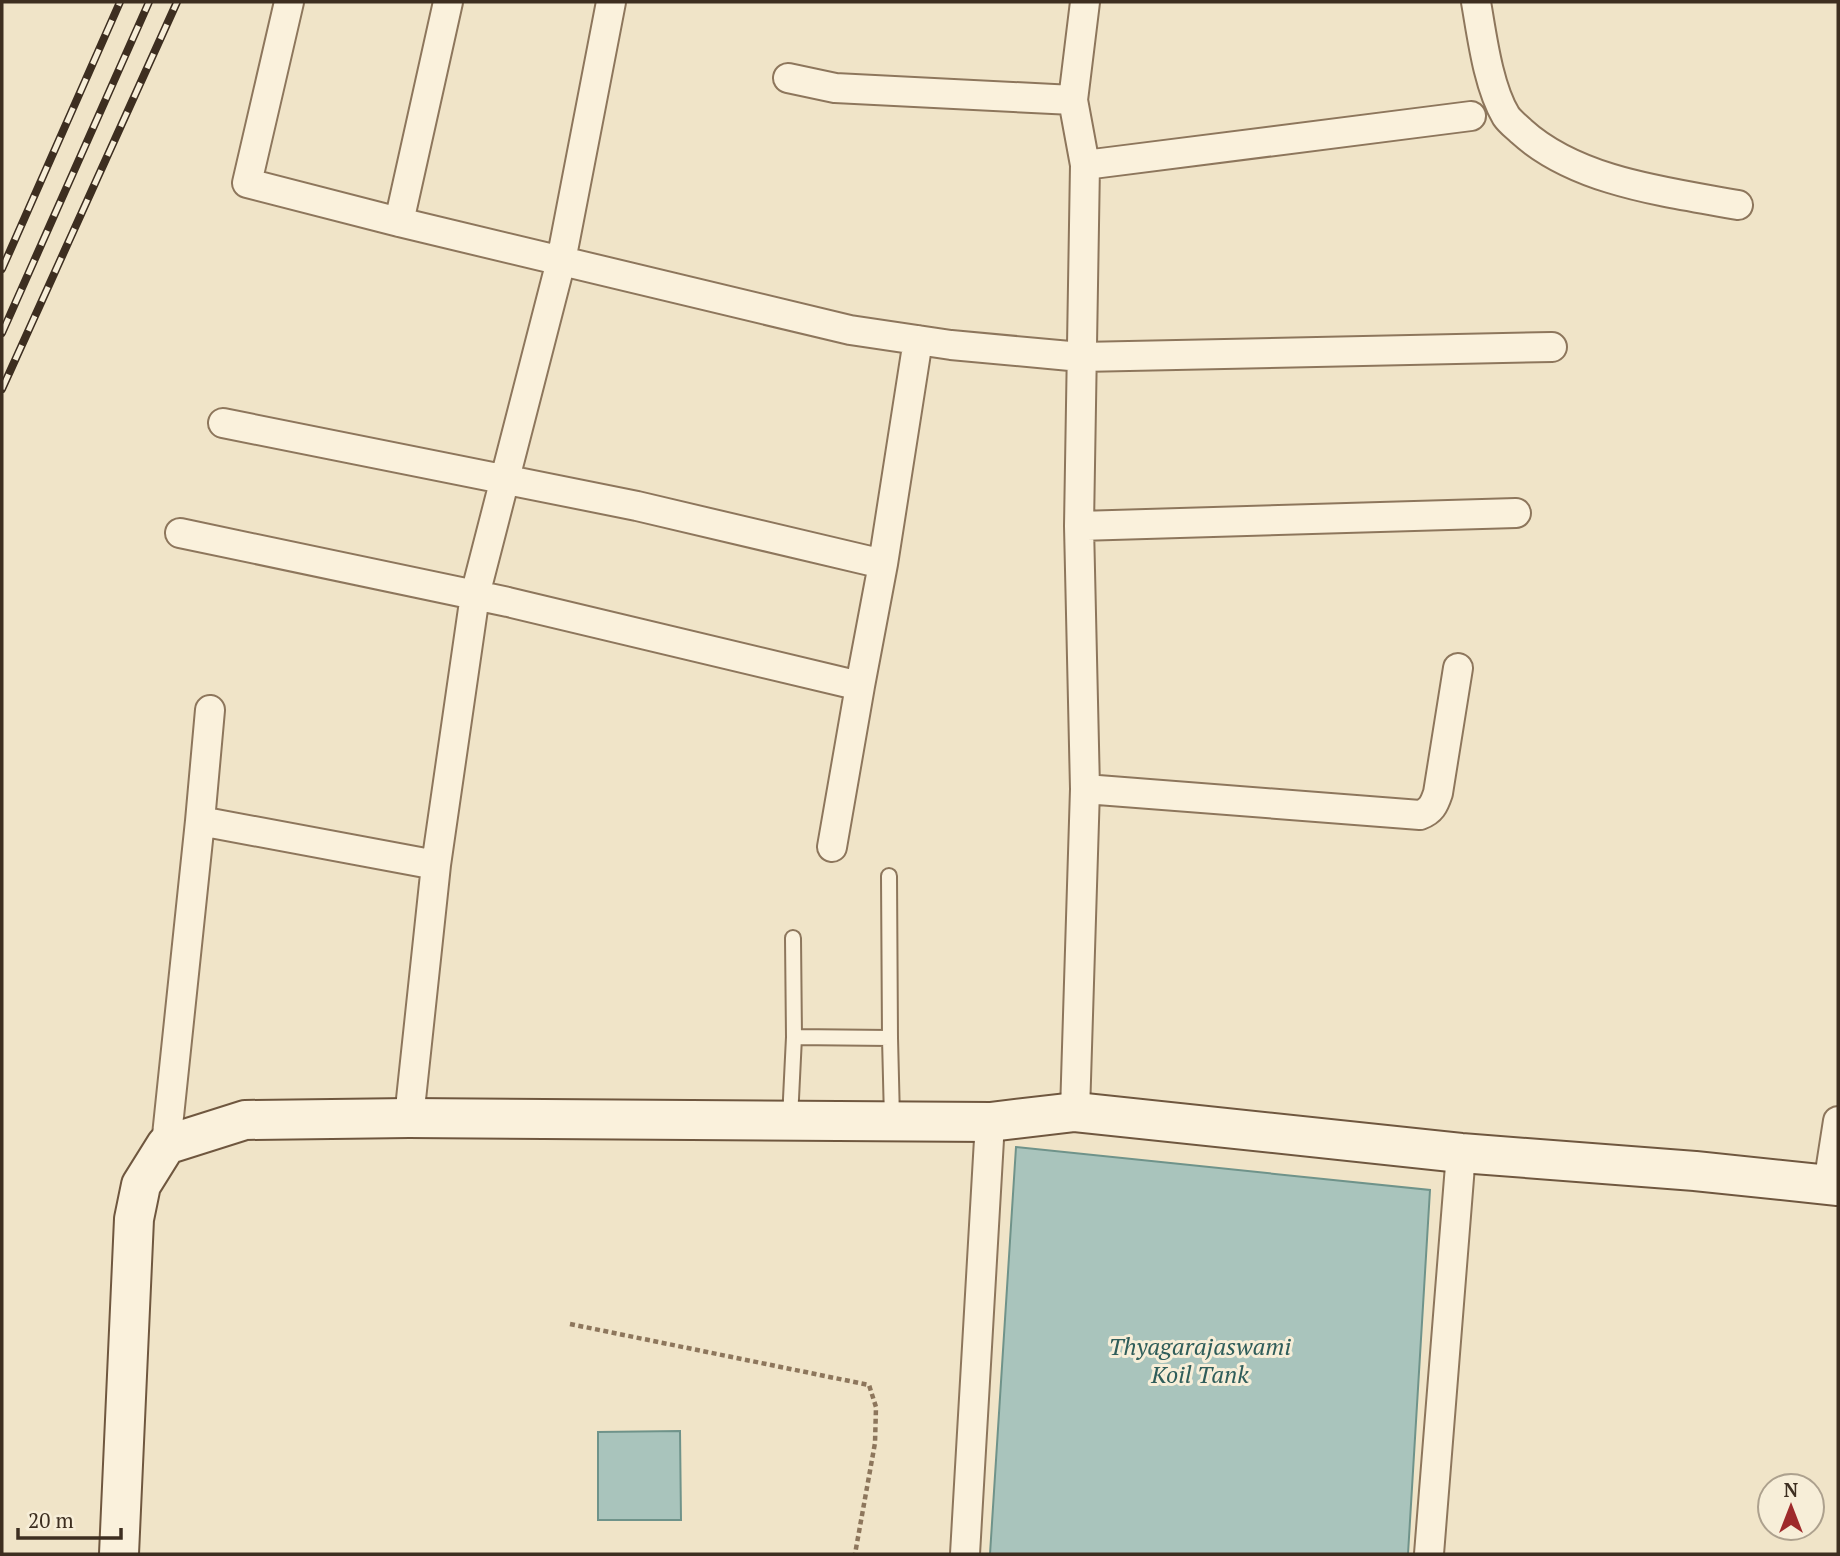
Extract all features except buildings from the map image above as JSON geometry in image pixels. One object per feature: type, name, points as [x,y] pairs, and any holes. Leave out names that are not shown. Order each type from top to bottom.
[{"type":"street","points":[[289,2],[247,183],[850,330],[918,340],[1081,357],[1552,347]]},
{"type":"street","points":[[399,222],[448,2]]},
{"type":"street","points":[[409,1118],[436,865],[475,595],[561,261],[611,2]]},
{"type":"street","points":[[1075,1112],[1085,789],[1079,526],[1085,165],[1073,100],[1085,2]]},
{"type":"street","points":[[1476,2],[1495,90],[1507,117],[1530,139],[1553,155],[1592,172],[1655,190],[1738,205]]},
{"type":"street","points":[[788,78],[835,88],[1073,100]]},
{"type":"street","points":[[1085,165],[1471,116]]},
{"type":"street","points":[[832,847],[883,564],[918,340]]},
{"type":"street","points":[[223,423],[637,506],[883,564]]},
{"type":"street","points":[[1079,526],[1516,513]]},
{"type":"street","points":[[180,533],[475,595],[860,686]]},
{"type":"street","points":[[1085,789],[1420,815],[1428,812],[1434,805],[1458,668]]},
{"type":"street","points":[[119,1554],[134,1219],[141,1185],[166,1145],[210,710]]},
{"type":"street","points":[[200,821],[436,865]]},
{"type":"street","points":[[166,1145],[245,1120],[409,1118],[990,1122],[1075,1112],[1461,1153],[1695,1171],[1833,1186],[1838,1121]]},
{"type":"street","points":[[965,1554],[990,1122]]},
{"type":"street","points":[[1429,1554],[1461,1153]]},
{"type":"lane","points":[[889,876],[892,1122]]},
{"type":"lane","points":[[790,1120],[794,1037],[793,938]]},
{"type":"lane","points":[[794,1037],[890,1038]]},
{"type":"path","points":[[570,1324],[869,1385],[876,1407],[875,1443],[855,1554]]},
{"type":"water","name":"Thyagarajaswami Koil Tank","points":[[1016,1147],[1430,1190],[1408,1554],[990,1554]]},
{"type":"water","points":[[680,1431],[681,1520],[598,1520],[598,1432]]},
{"type":"railway","points":[[2,269],[120,2]]},
{"type":"railway","points":[[2,333],[149,2]]},
{"type":"railway","points":[[2,389],[177,2]]}]
